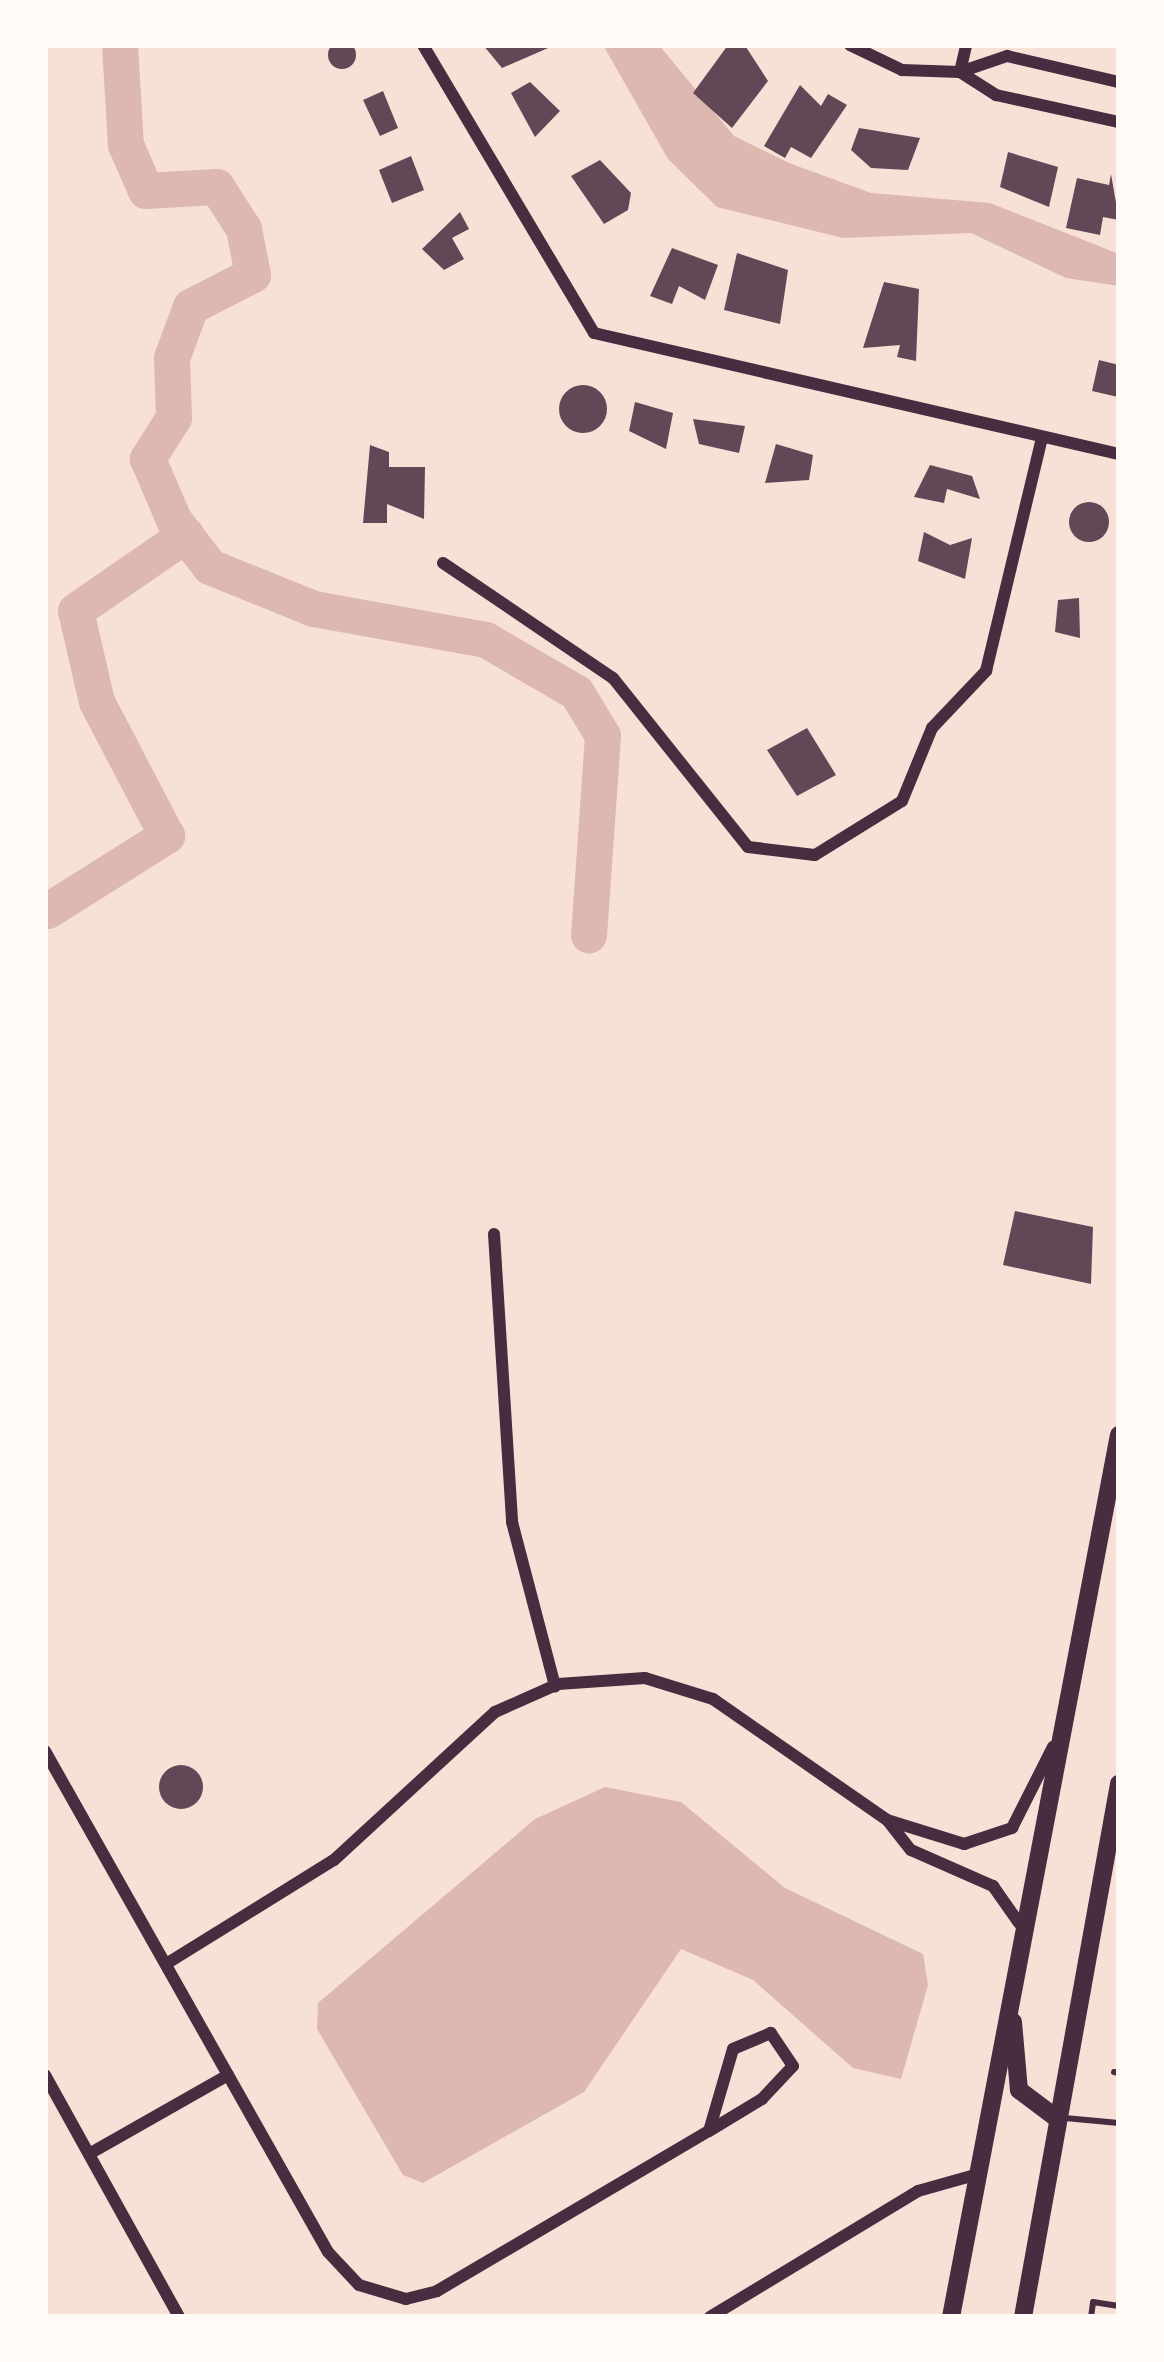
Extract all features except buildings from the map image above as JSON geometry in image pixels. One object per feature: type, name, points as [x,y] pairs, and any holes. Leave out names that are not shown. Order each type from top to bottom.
[{"type":"main road","points":[[951,2317],[1017,1932],[1119,1435]]},
{"type":"main road","points":[[1023,2317],[1055,2117],[1119,1784]]},
{"type":"main road","points":[[1017,1932],[1011,2068],[1030,2105],[1055,2117]]},
{"type":"street","points":[[423,45],[594,334],[1119,454]]},
{"type":"street","points":[[850,45],[902,70],[960,73],[1007,56],[1119,82]]},
{"type":"street","points":[[960,73],[966,45]]},
{"type":"street","points":[[960,73],[996,95],[1119,122]]},
{"type":"street","points":[[443,563],[613,678],[729,831],[790,859],[902,801],[932,728],[974,688],[998,641],[1042,437]]},
{"type":"street","points":[[494,1234],[510,1507],[555,1686]]},
{"type":"street","points":[[166,1964],[334,1860],[495,1712],[555,1686],[645,1678],[713,1699],[887,1820],[911,1850],[994,1886],[1017,1932]]},
{"type":"street","points":[[887,1820],[964,1844],[998,1838],[1053,1747]]},
{"type":"street","points":[[45,1751],[344,2272],[406,2300],[709,2131],[788,2077],[791,2057],[771,2033],[733,2049],[709,2131]]},
{"type":"street","points":[[45,2075],[179,2317]]},
{"type":"street","points":[[88,2154],[228,2075]]},
{"type":"street","points":[[710,2317],[918,2191],[975,2175]]},
{"type":"lane","points":[[1055,2117],[1119,2123]]},
{"type":"lane","points":[[1090,2317],[1093,2302],[1119,2306]]},
{"type":"shaded area","points":[[603,45],[659,45],[734,136],[789,163],[871,193],[990,203],[1119,254],[1119,286],[1066,278],[971,233],[843,238],[717,207],[668,159]]},
{"type":"shaded area","points":[[605,1787],[681,1802],[785,1888],[923,1954],[928,1985],[901,2079],[853,2068],[753,1980],[681,1949],[584,2092],[423,2183],[403,2175],[317,2029],[318,2003],[535,1819]]},
{"type":"waterway","points":[[120,45],[126,145],[146,191],[217,187],[244,229],[253,275],[191,307],[172,358],[174,418],[148,459],[174,520],[210,567],[314,609],[486,640],[577,693],[603,736],[589,936]]},
{"type":"waterway","points":[[48,911],[167,836],[97,702],[76,611],[186,535]]}]
